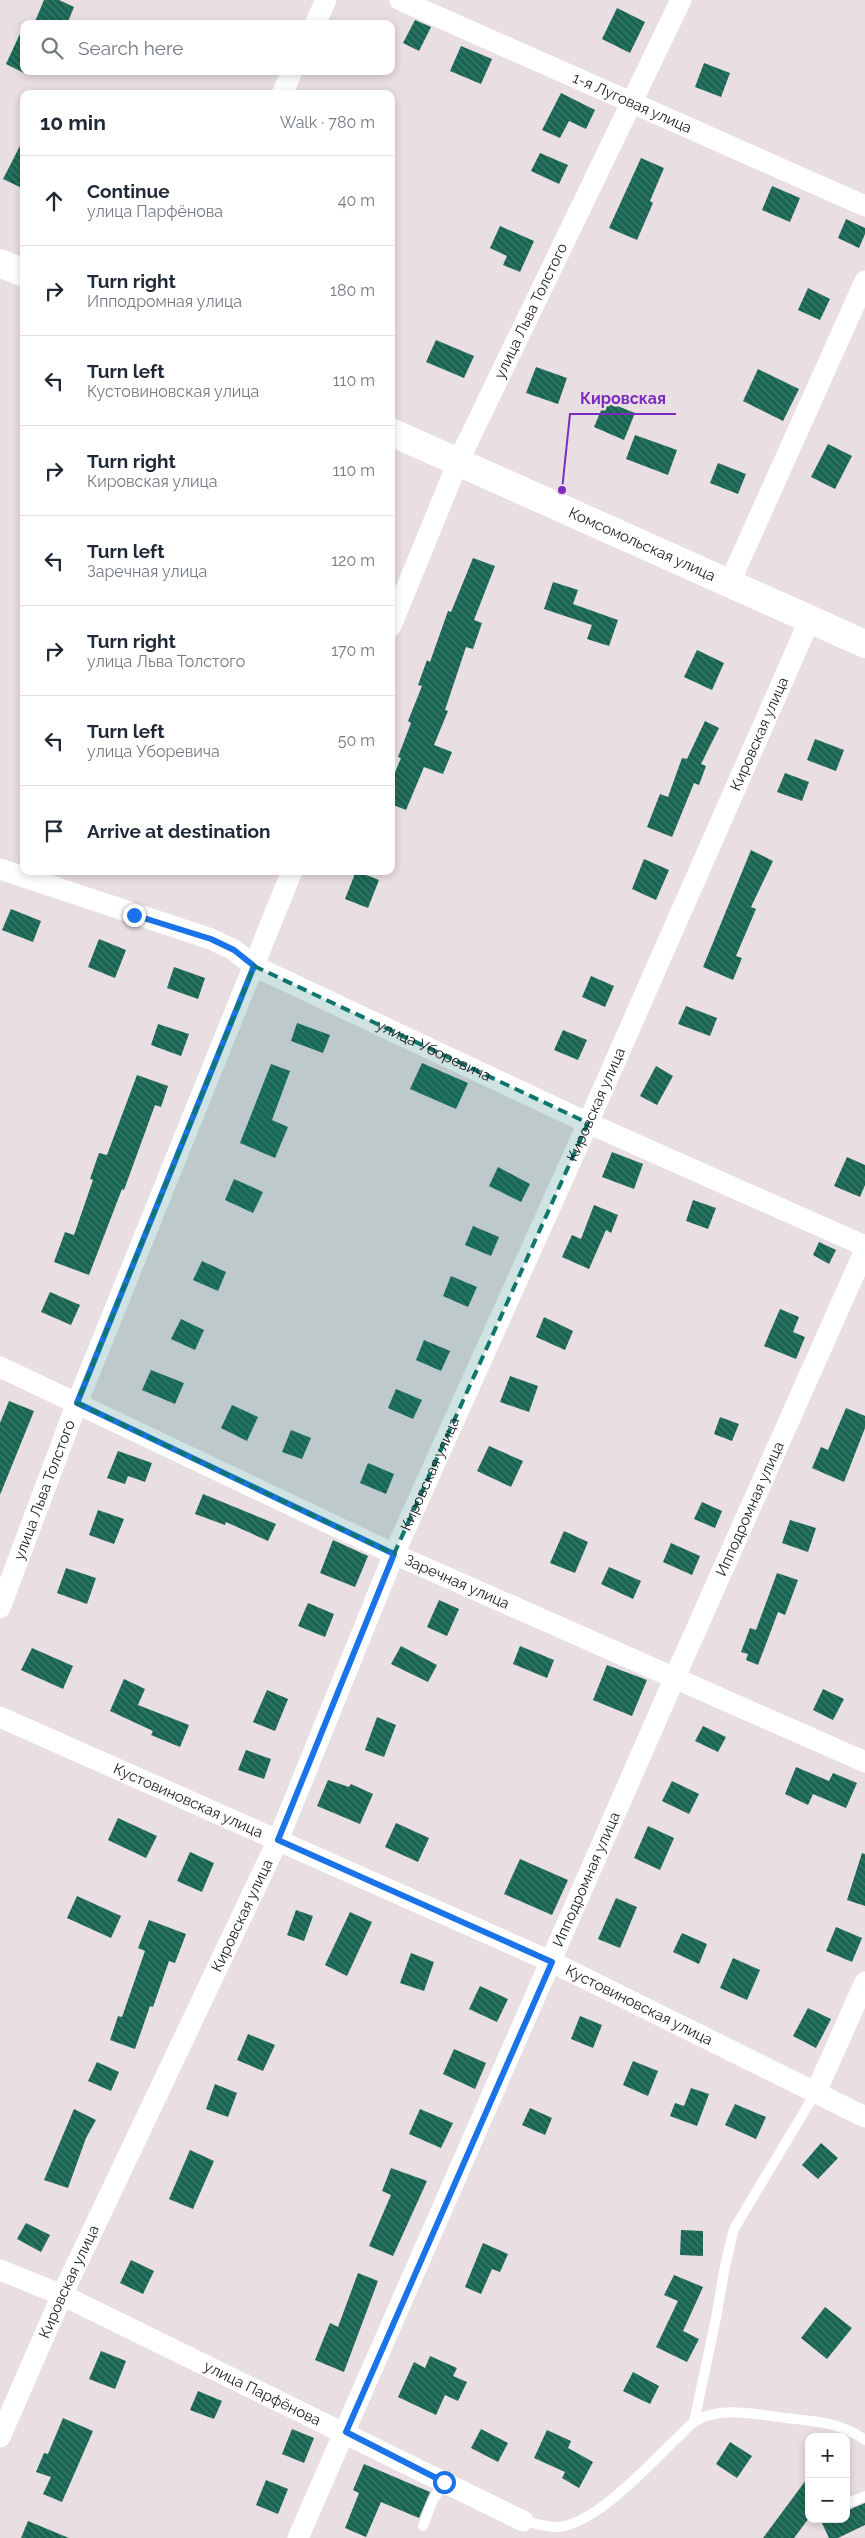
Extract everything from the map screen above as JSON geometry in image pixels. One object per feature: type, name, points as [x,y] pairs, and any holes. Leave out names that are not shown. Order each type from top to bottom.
[{"type":"main road","points":[[0,263],[20,271]]},
{"type":"main road","name":"Комсомольская улица","points":[[395,434],[865,644]]},
{"type":"street","points":[[317,20],[326,0]]},
{"type":"street","name":"1-я Луговая улица","points":[[400,0],[865,206]]},
{"type":"street","name":"улица Льва Толстого","points":[[395,616],[458,462],[681,0]]},
{"type":"street","points":[[284,90],[290,75]]},
{"type":"street","points":[[730,582],[865,281]]},
{"type":"street","name":"Кировская улица","points":[[0,2437],[62,2295],[278,1840],[394,1554],[588,1123],[810,619]]},
{"type":"street","name":"улица Уборевича","points":[[0,868],[20,875]]},
{"type":"street","name":"улица Уборевича","points":[[21,875],[211,939],[234,950],[254,966],[588,1123],[865,1246]]},
{"type":"street","name":"улица Льва Толстого","points":[[0,1608],[77,1403],[290,875]]},
{"type":"street","name":"Ипподромная улица","points":[[298,2538],[552,1962],[675,1677],[865,1250]]},
{"type":"street","name":"Заречная улица","points":[[0,1367],[394,1554],[865,1762]]},
{"type":"street","name":"Кустовиновская улица","points":[[0,1717],[552,1962],[865,2117]]},
{"type":"street","points":[[816,2092],[865,1982]]},
{"type":"street","name":"улица Парфёнова","points":[[0,2270],[62,2295],[346,2432],[523,2521]]},
{"type":"lane","points":[[694,2422],[734,2229],[816,2092]]},
{"type":"lane","points":[[523,2521],[557,2527],[572,2523],[589,2514],[610,2501],[694,2422],[716,2414],[758,2412],[828,2423],[852,2430],[865,2440]]},
{"type":"lane","points":[[423,2526],[432,2502],[444,2482]]},
{"type":"lane","points":[[850,2502],[865,2496]]},
{"type":"highlighted area","points":[[254,966],[588,1123],[394,1554],[77,1403]]},
{"type":"building","points":[[44,0],[59,0],[74,7],[69,20],[36,20]]},
{"type":"building","points":[[617,8],[645,22],[630,53],[602,39]]},
{"type":"building","points":[[415,20],[431,27],[419,51],[403,43]]},
{"type":"building","points":[[20,34],[20,71],[6,64]]},
{"type":"building","points":[[461,46],[492,59],[481,84],[450,71]]},
{"type":"building","points":[[704,63],[730,73],[721,97],[695,87]]},
{"type":"building","points":[[561,93],[595,110],[586,129],[569,121],[560,138],[542,130]]},
{"type":"building","points":[[20,146],[20,187],[3,179]]},
{"type":"building","points":[[540,153],[568,165],[559,184],[531,171]]},
{"type":"building","points":[[641,158],[664,168],[650,201],[653,203],[637,240],[609,228]]},
{"type":"building","points":[[772,186],[800,198],[790,222],[762,210]]},
{"type":"building","points":[[846,219],[865,228],[865,234],[859,248],[838,238]]},
{"type":"building","points":[[500,226],[534,241],[520,272],[503,265],[507,256],[490,248]]},
{"type":"building","points":[[808,288],[830,299],[820,320],[798,310]]},
{"type":"building","points":[[436,340],[474,356],[464,378],[426,362]]},
{"type":"building","points":[[536,367],[567,378],[558,404],[526,393]]},
{"type":"building","points":[[758,369],[799,389],[783,421],[743,401]]},
{"type":"building","points":[[605,401],[635,413],[624,440],[594,427]]},
{"type":"building","points":[[635,435],[677,450],[668,475],[626,459]]},
{"type":"building","points":[[828,444],[852,456],[835,489],[811,477]]},
{"type":"building","points":[[718,463],[746,474],[738,494],[710,483]]},
{"type":"building","points":[[473,558],[495,566],[474,620],[482,623],[473,649],[466,647],[445,710],[448,711],[434,745],[452,752],[443,774],[424,767],[406,810],[395,806],[395,772],[401,758],[398,757],[411,723],[408,721],[422,686],[418,685],[427,660],[430,662],[448,611],[451,612]]},
{"type":"building","points":[[553,582],[578,590],[573,604],[618,620],[609,646],[587,639],[592,625],[544,609]]},
{"type":"building","points":[[697,650],[724,663],[712,690],[684,677]]},
{"type":"building","points":[[705,721],[719,728],[701,764],[706,766],[699,785],[694,783],[672,837],[647,827],[660,794],[668,797],[682,758],[687,759]]},
{"type":"building","points":[[815,739],[844,750],[836,771],[807,760]]},
{"type":"building","points":[[785,773],[809,782],[802,801],[777,792]]},
{"type":"building","points":[[751,850],[773,861],[751,907],[756,909],[736,956],[742,958],[733,980],[703,967]]},
{"type":"building","points":[[644,859],[669,870],[656,900],[632,889]]},
{"type":"building","points":[[354,875],[366,875],[379,880],[368,908],[345,899]]},
{"type":"building","points":[[11,909],[41,921],[33,942],[2,930]]},
{"type":"building","points":[[99,939],[126,950],[115,978],[88,967]]},
{"type":"building","points":[[174,967],[205,978],[198,999],[167,988]]},
{"type":"building","points":[[591,976],[614,986],[605,1007],[582,997]]},
{"type":"building","points":[[686,1006],[717,1018],[710,1036],[678,1024]]},
{"type":"building","points":[[297,1023],[330,1035],[323,1053],[291,1041]]},
{"type":"building","points":[[158,1024],[189,1034],[181,1056],[151,1045]]},
{"type":"building","points":[[563,1030],[587,1040],[578,1060],[554,1050]]},
{"type":"building","points":[[422,1063],[468,1083],[456,1109],[410,1089]]},
{"type":"building","points":[[271,1064],[290,1071],[272,1120],[288,1127],[275,1158],[240,1143]]},
{"type":"building","points":[[656,1066],[673,1076],[657,1105],[640,1096]]},
{"type":"building","points":[[137,1075],[168,1086],[161,1107],[155,1105],[124,1190],[122,1189],[89,1275],[54,1262],[65,1232],[74,1235],[93,1180],[90,1179],[99,1153],[107,1155]]},
{"type":"building","points":[[612,1152],[643,1164],[634,1189],[602,1177]]},
{"type":"building","points":[[847,1157],[865,1165],[865,1185],[860,1197],[834,1186]]},
{"type":"building","points":[[498,1167],[530,1184],[521,1202],[489,1186]]},
{"type":"building","points":[[234,1179],[263,1192],[253,1213],[225,1200]]},
{"type":"building","points":[[693,1200],[716,1208],[708,1229],[686,1221]]},
{"type":"building","points":[[594,1205],[618,1215],[611,1233],[606,1230],[589,1269],[562,1257],[572,1235],[581,1239]]},
{"type":"building","points":[[473,1226],[499,1237],[491,1256],[465,1245]]},
{"type":"building","points":[[819,1242],[836,1250],[829,1264],[813,1255]]},
{"type":"building","points":[[202,1261],[226,1272],[218,1291],[193,1280]]},
{"type":"building","points":[[451,1276],[477,1287],[468,1307],[443,1296]]},
{"type":"building","points":[[50,1292],[80,1305],[71,1325],[41,1312]]},
{"type":"building","points":[[780,1309],[799,1317],[793,1332],[805,1337],[796,1359],[764,1346]]},
{"type":"building","points":[[544,1317],[573,1331],[565,1350],[536,1337]]},
{"type":"building","points":[[181,1319],[204,1330],[195,1350],[171,1339]]},
{"type":"building","points":[[424,1340],[450,1351],[441,1371],[416,1360]]},
{"type":"building","points":[[151,1370],[184,1383],[175,1404],[142,1390]]},
{"type":"building","points":[[510,1376],[538,1386],[529,1412],[500,1402]]},
{"type":"building","points":[[396,1389],[422,1400],[413,1419],[388,1408]]},
{"type":"building","points":[[9,1401],[34,1411],[0,1495],[0,1423]]},
{"type":"building","points":[[232,1405],[258,1417],[247,1441],[221,1428]]},
{"type":"building","points":[[846,1408],[865,1416],[865,1428],[844,1482],[812,1468],[821,1447],[828,1450]]},
{"type":"building","points":[[720,1417],[739,1424],[732,1441],[714,1434]]},
{"type":"building","points":[[291,1430],[311,1438],[302,1459],[282,1452]]},
{"type":"building","points":[[489,1446],[523,1461],[511,1487],[477,1471]]},
{"type":"building","points":[[118,1451],[152,1463],[145,1482],[128,1476],[125,1484],[107,1478]]},
{"type":"building","points":[[368,1463],[394,1474],[386,1494],[360,1483]]},
{"type":"building","points":[[203,1494],[276,1524],[268,1541],[226,1522],[225,1525],[195,1514]]},
{"type":"building","points":[[702,1502],[722,1511],[715,1528],[694,1519]]},
{"type":"building","points":[[98,1510],[124,1519],[114,1544],[89,1535]]},
{"type":"building","points":[[790,1520],[816,1528],[808,1552],[782,1543]]},
{"type":"building","points":[[564,1531],[588,1542],[575,1573],[550,1563]]},
{"type":"building","points":[[333,1540],[368,1556],[355,1587],[320,1573]]},
{"type":"building","points":[[671,1543],[700,1556],[692,1575],[663,1562]]},
{"type":"building","points":[[609,1567],[641,1581],[633,1599],[601,1584]]},
{"type":"building","points":[[66,1568],[96,1578],[87,1604],[57,1593]]},
{"type":"building","points":[[777,1573],[798,1580],[785,1615],[778,1612],[758,1665],[746,1660],[748,1654],[741,1652],[750,1628],[756,1630]]},
{"type":"building","points":[[439,1600],[459,1609],[447,1636],[427,1627]]},
{"type":"building","points":[[308,1603],[334,1614],[325,1637],[298,1626]]},
{"type":"building","points":[[401,1646],[437,1665],[428,1682],[391,1664]]},
{"type":"building","points":[[520,1646],[554,1660],[547,1678],[513,1664]]},
{"type":"building","points":[[32,1648],[73,1666],[63,1689],[21,1670]]},
{"type":"building","points":[[607,1665],[647,1680],[632,1716],[593,1700]]},
{"type":"building","points":[[124,1679],[145,1689],[138,1705],[189,1725],[180,1747],[151,1735],[153,1731],[110,1711]]},
{"type":"building","points":[[823,1689],[844,1699],[833,1720],[813,1710]]},
{"type":"building","points":[[267,1690],[288,1699],[275,1731],[253,1722]]},
{"type":"building","points":[[377,1717],[396,1725],[384,1757],[365,1750]]},
{"type":"building","points":[[703,1726],[726,1737],[718,1752],[695,1741]]},
{"type":"building","points":[[246,1750],[271,1759],[264,1779],[238,1770]]},
{"type":"building","points":[[796,1767],[829,1781],[833,1773],[857,1783],[846,1808],[813,1794],[808,1805],[785,1794]]},
{"type":"building","points":[[328,1780],[349,1787],[351,1784],[373,1794],[360,1824],[317,1806]]},
{"type":"building","points":[[672,1781],[699,1794],[689,1814],[662,1801]]},
{"type":"building","points":[[118,1818],[157,1836],[146,1858],[108,1840]]},
{"type":"building","points":[[396,1823],[429,1838],[418,1862],[385,1847]]},
{"type":"building","points":[[648,1826],[674,1838],[660,1870],[634,1858]]},
{"type":"building","points":[[190,1852],[214,1863],[202,1892],[177,1881]]},
{"type":"building","points":[[862,1853],[865,1854],[865,1906],[847,1900]]},
{"type":"building","points":[[520,1859],[568,1880],[552,1915],[504,1894]]},
{"type":"building","points":[[77,1896],[121,1916],[111,1938],[67,1918]]},
{"type":"building","points":[[616,1898],[637,1907],[620,1948],[598,1939]]},
{"type":"building","points":[[296,1910],[313,1916],[304,1941],[287,1935]]},
{"type":"building","points":[[350,1912],[372,1922],[347,1976],[325,1965]]},
{"type":"building","points":[[149,1920],[186,1934],[175,1963],[169,1961],[153,2007],[150,2006],[135,2049],[110,2040],[118,2016],[122,2017],[145,1951],[138,1948]]},
{"type":"building","points":[[836,1927],[862,1938],[852,1962],[826,1951]]},
{"type":"building","points":[[682,1933],[707,1944],[699,1964],[673,1952]]},
{"type":"building","points":[[411,1953],[434,1962],[424,1991],[400,1983]]},
{"type":"building","points":[[733,1958],[760,1970],[747,2000],[720,1988]]},
{"type":"building","points":[[480,1986],[508,1999],[497,2022],[469,2009]]},
{"type":"building","points":[[808,2008],[831,2019],[816,2048],[793,2036]]},
{"type":"building","points":[[580,2016],[602,2025],[593,2048],[571,2039]]},
{"type":"building","points":[[248,2034],[275,2045],[263,2071],[237,2060]]},
{"type":"building","points":[[454,2049],[486,2063],[475,2089],[443,2074]]},
{"type":"building","points":[[633,2061],[658,2071],[648,2096],[623,2085]]},
{"type":"building","points":[[97,2062],[119,2072],[111,2091],[88,2081]]},
{"type":"building","points":[[215,2084],[237,2093],[228,2117],[206,2109]]},
{"type":"building","points":[[691,2088],[709,2094],[697,2126],[670,2116],[675,2103],[684,2106]]},
{"type":"building","points":[[735,2104],[766,2117],[756,2139],[725,2125]]},
{"type":"building","points":[[530,2108],[552,2118],[545,2135],[522,2125]]},
{"type":"building","points":[[74,2109],[96,2120],[86,2138],[68,2188],[44,2180]]},
{"type":"building","points":[[420,2109],[453,2123],[441,2148],[409,2134]]},
{"type":"building","points":[[821,2143],[838,2158],[818,2179],[802,2165]]},
{"type":"building","points":[[190,2150],[214,2161],[193,2209],[169,2199]]},
{"type":"building","points":[[391,2168],[427,2181],[393,2256],[369,2246],[391,2195],[382,2191]]},
{"type":"building","points":[[26,2223],[50,2235],[41,2252],[17,2239]]},
{"type":"building","points":[[681,2230],[703,2231],[703,2256],[680,2255]]},
{"type":"building","points":[[483,2243],[508,2254],[500,2272],[492,2269],[481,2294],[465,2287]]},
{"type":"building","points":[[131,2260],[154,2271],[143,2294],[120,2283]]},
{"type":"building","points":[[358,2273],[378,2281],[344,2372],[315,2360],[330,2323],[338,2327]]},
{"type":"building","points":[[674,2275],[703,2287],[683,2331],[699,2339],[687,2362],[656,2347],[678,2301],[664,2295]]},
{"type":"building","points":[[825,2307],[852,2328],[827,2359],[801,2338]]},
{"type":"building","points":[[101,2351],[126,2361],[115,2389],[89,2379]]},
{"type":"building","points":[[430,2356],[457,2368],[453,2376],[467,2382],[458,2401],[445,2395],[436,2415],[398,2397],[414,2362],[425,2368]]},
{"type":"building","points":[[633,2372],[659,2386],[650,2404],[623,2391]]},
{"type":"building","points":[[198,2391],[222,2401],[214,2419],[190,2410]]},
{"type":"building","points":[[63,2418],[93,2431],[62,2502],[43,2494],[51,2477],[36,2472],[44,2453],[48,2454]]},
{"type":"building","points":[[292,2429],[314,2438],[304,2463],[282,2454]]},
{"type":"building","points":[[481,2429],[508,2443],[498,2462],[471,2448]]},
{"type":"building","points":[[547,2430],[571,2441],[568,2448],[593,2462],[579,2488],[562,2478],[565,2472],[534,2458]]},
{"type":"building","points":[[730,2442],[752,2456],[737,2478],[716,2464]]},
{"type":"building","points":[[364,2464],[430,2492],[419,2518],[381,2502],[366,2537],[345,2528],[359,2493],[353,2490]]},
{"type":"building","points":[[266,2480],[288,2489],[278,2514],[256,2505]]},
{"type":"building","points":[[805,2481],[805,2523],[794,2538],[763,2538]]},
{"type":"building","points":[[865,2503],[865,2525],[838,2538],[829,2538],[822,2523],[850,2523],[850,2509]]},
{"type":"building","points":[[28,2521],[69,2538],[21,2538]]},
{"type":"place","name":"Кировская","points":[[562,490]]},
{"type":"route","points":[[134,915],[211,939],[234,950],[254,966],[77,1403],[394,1554],[278,1840],[552,1962],[346,2432],[444,2482]]}]
